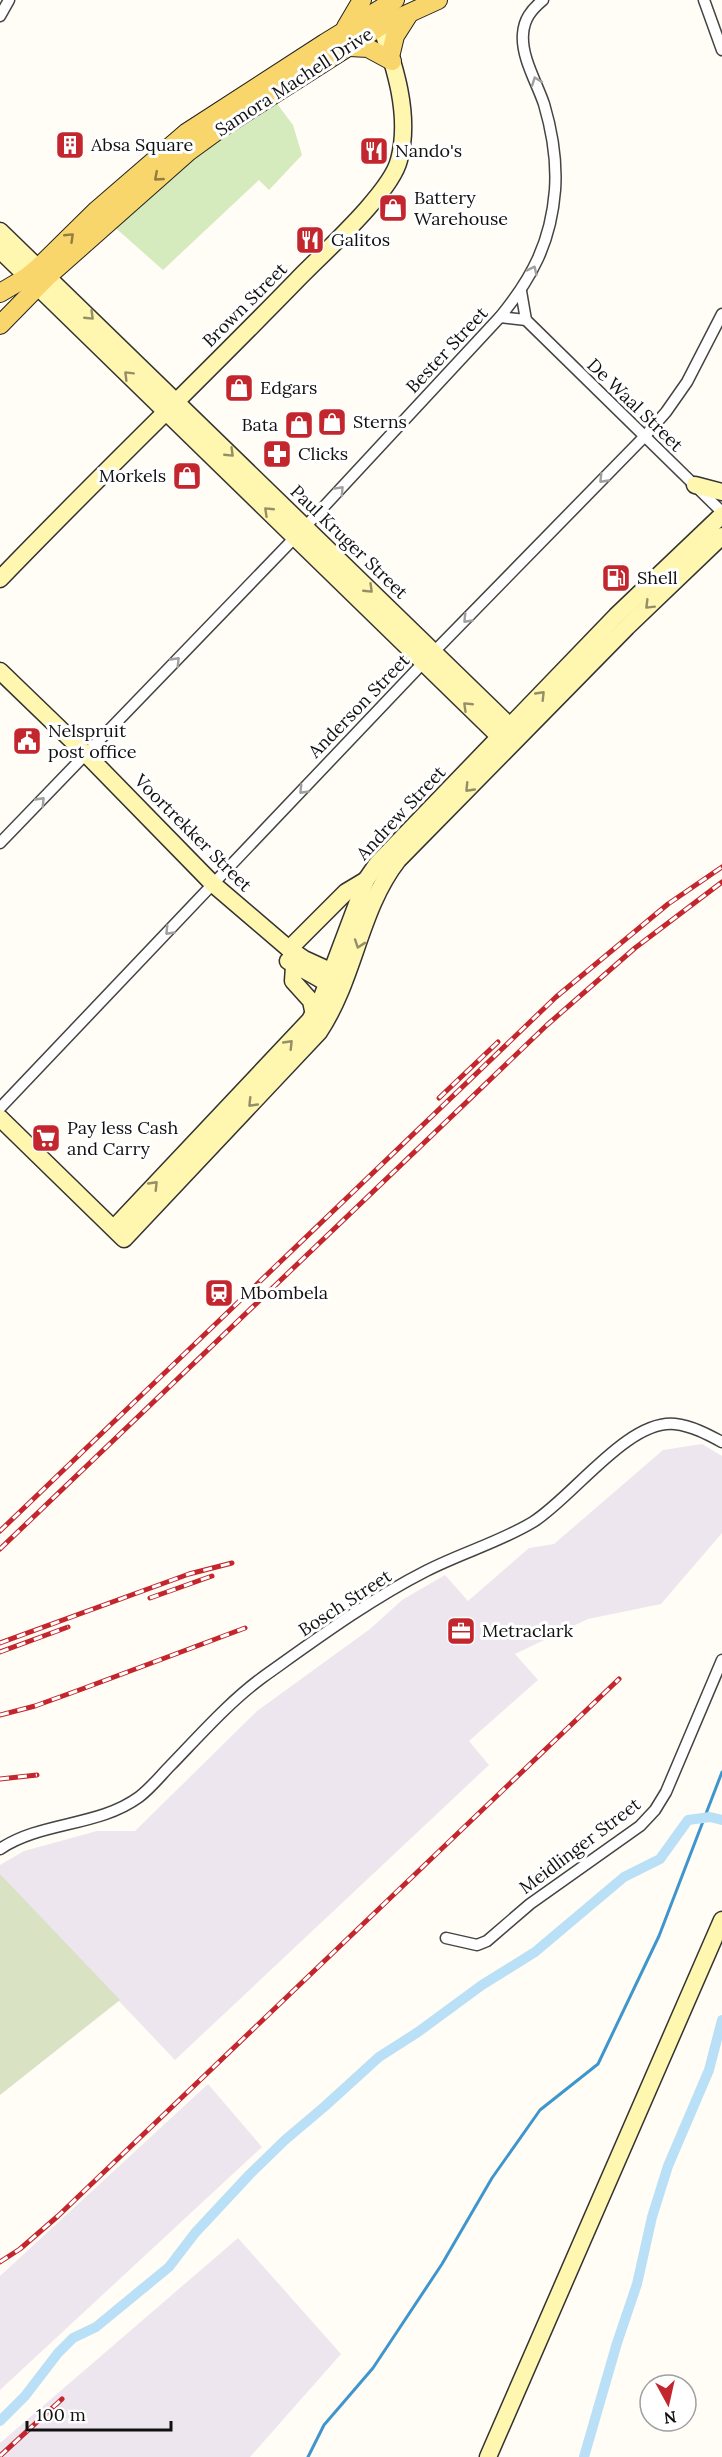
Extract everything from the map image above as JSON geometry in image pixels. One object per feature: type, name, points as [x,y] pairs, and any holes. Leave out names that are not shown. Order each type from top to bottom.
[{"type":"main road","name":"Samora Machell Drive","points":[[0,325],[38,277],[188,152],[347,39],[373,9],[395,0]]},
{"type":"main road","name":"Samora Machell Drive","points":[[373,9],[410,13],[438,0]]},
{"type":"main road","points":[[373,9],[347,39],[391,59],[395,36],[410,13]]},
{"type":"main road","points":[[0,293],[38,277]]},
{"type":"street","points":[[0,16],[9,0]]},
{"type":"street","name":"Bester Street","points":[[0,843],[300,532],[500,317],[521,291],[533,272],[552,220],[555,188],[554,154],[545,106],[526,54],[523,36],[526,19],[543,0]]},
{"type":"street","points":[[704,0],[722,50]]},
{"type":"street","name":"Brown Street","points":[[0,579],[170,406],[260,320],[337,240],[393,175],[399,160],[404,129],[401,98],[391,59],[373,9]]},
{"type":"street","points":[[0,231],[38,277]]},
{"type":"street","points":[[0,250],[38,277]]},
{"type":"street","name":"Paul Kruger Street","points":[[38,277],[510,736]]},
{"type":"street","points":[[500,317],[526,320],[521,291]]},
{"type":"street","name":"Anderson Street","points":[[0,1108],[429,657],[644,437],[666,412],[687,382],[722,314]]},
{"type":"street","name":"De Waal Street","points":[[526,320],[722,514]]},
{"type":"street","points":[[695,485],[722,492]]},
{"type":"street","name":"Andrew Street","points":[[119,1233],[319,1032],[333,1011],[345,985],[377,891],[386,875],[616,616],[722,514]]},
{"type":"street","name":"Andrew Street","points":[[119,1233],[314,1015],[366,880],[377,864],[722,536]]},
{"type":"street","name":"Voortrekker Street","points":[[0,671],[209,888],[291,958],[304,959],[328,977],[345,985]]},
{"type":"street","name":"Voortrekker Street","points":[[0,687],[82,758]]},
{"type":"street","points":[[314,1015],[309,998],[293,981],[291,958],[346,892],[366,880]]},
{"type":"street","points":[[0,1118],[119,1233]]},
{"type":"street","name":"Bosch Street","points":[[0,1849],[36,1834],[95,1818],[140,1796],[237,1698],[261,1679],[376,1601],[416,1577],[521,1529],[548,1513],[614,1451],[637,1434],[659,1425],[675,1424],[688,1427],[722,1442]]},
{"type":"street","name":"Meidlinger Street","points":[[446,1938],[477,1945],[488,1941],[530,1904],[640,1826],[655,1810],[666,1792],[722,1660]]},
{"type":"street","points":[[488,2457],[722,1920]]},
{"type":"shaded area","points":[[702,1444],[722,1456],[722,1533],[661,1604],[588,1619],[515,1654],[538,1680],[469,1741],[489,1765],[175,2060],[0,1876],[0,1865],[24,1851],[97,1831],[135,1831],[257,1711],[370,1629],[402,1600],[445,1575],[468,1601],[529,1548],[554,1544],[663,1450]]},
{"type":"shaded area","points":[[208,2084],[262,2147],[0,2390],[0,2276]]},
{"type":"shaded area","points":[[238,2238],[341,2354],[250,2457],[0,2457],[0,2443]]},
{"type":"green space","points":[[272,97],[293,125],[302,155],[269,190],[259,180],[163,270],[110,223]]},
{"type":"green space","points":[[0,1874],[120,2000],[0,2095]]},
{"type":"waterway","points":[[308,2457],[324,2425],[373,2368],[442,2264],[492,2178],[540,2110],[598,2064],[659,1936],[722,1772]]},
{"type":"waterway","points":[[0,2421],[25,2396],[58,2353],[73,2338],[96,2327],[169,2267],[195,2233],[250,2174],[379,2057],[418,2032],[482,1985],[535,1952],[624,1877],[660,1859],[688,1820],[710,1817],[722,1820]]},
{"type":"waterway","points":[[584,2457],[617,2343],[637,2284],[652,2217],[668,2166],[709,2070],[722,2020]]},
{"type":"railway","points":[[0,1531],[556,997],[668,904],[722,867]]},
{"type":"railway","points":[[0,1549],[547,1025],[635,948],[722,882]]},
{"type":"railway","points":[[439,1098],[498,1042]]},
{"type":"railway","points":[[0,1643],[189,1574],[232,1563]]},
{"type":"railway","points":[[150,1598],[212,1576]]},
{"type":"railway","points":[[0,1652],[68,1627]]},
{"type":"railway","points":[[0,1715],[35,1706],[245,1628]]},
{"type":"railway","points":[[0,2262],[20,2249],[58,2216],[619,1679]]},
{"type":"railway","points":[[0,1779],[37,1775]]},
{"type":"railway","points":[[0,2456],[62,2399]]},
{"type":"place","name":"Absa Square","points":[[70,145]]},
{"type":"place","name":"Nando's","points":[[374,151]]},
{"type":"place","name":"Battery Warehouse","points":[[393,208]]},
{"type":"place","name":"Galitos","points":[[310,240]]},
{"type":"place","name":"Edgars","points":[[239,388]]},
{"type":"place","name":"Sterns","points":[[332,422]]},
{"type":"place","name":"Bata","points":[[299,425]]},
{"type":"place","name":"Clicks","points":[[277,454]]},
{"type":"place","name":"Morkels","points":[[187,476]]},
{"type":"place","name":"Shell","points":[[616,578]]},
{"type":"place","name":"Nelspruit post office","points":[[27,741]]},
{"type":"place","name":"Pay less Cash and Carry","points":[[46,1138]]},
{"type":"place","name":"Mbombela","points":[[219,1293]]},
{"type":"place","name":"Metraclark","points":[[461,1631]]}]
